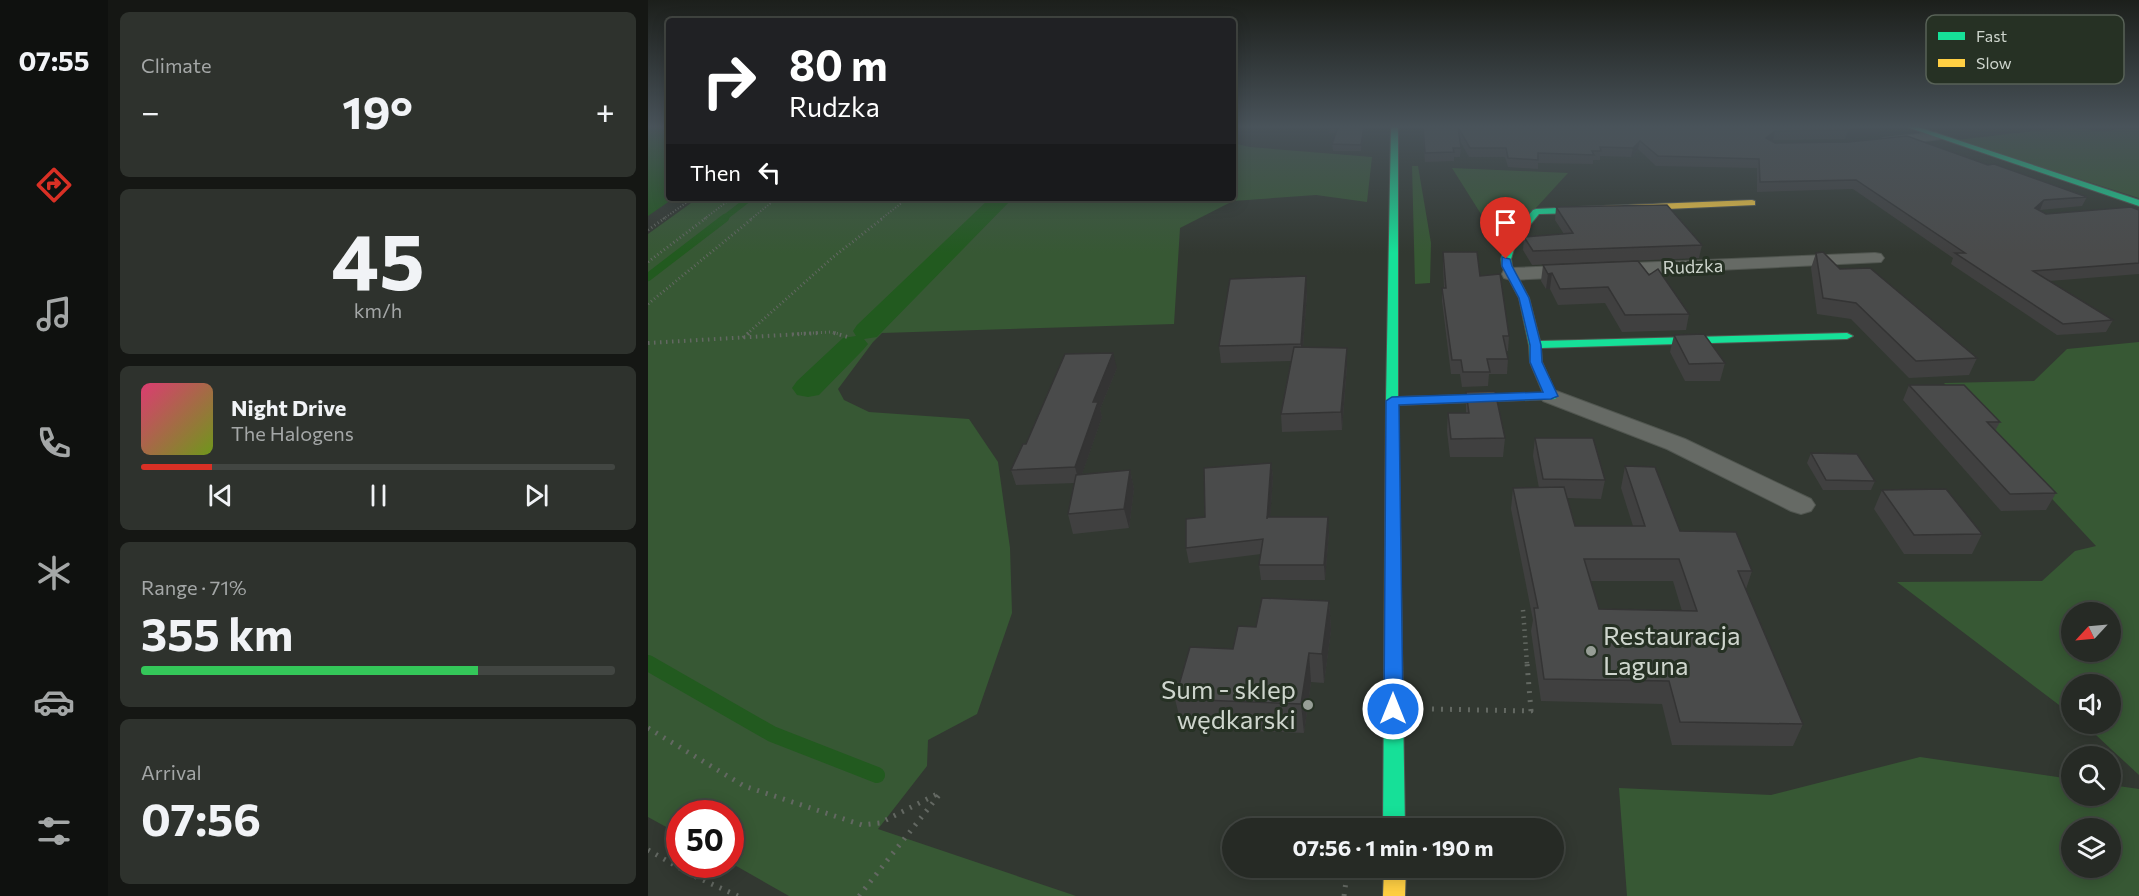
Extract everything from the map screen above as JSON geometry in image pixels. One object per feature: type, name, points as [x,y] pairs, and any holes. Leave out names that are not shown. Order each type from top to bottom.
[{"type":"street","points":[[1394,818],[1392,401],[1395,169]]},
{"type":"street","points":[[2035,169],[2139,203]]},
{"type":"street","points":[[1551,396],[1536,362],[1536,345],[1524,298],[1506,259],[1508,248],[1536,212],[1752,203]]},
{"type":"street","points":[[2112,212],[2139,209]]},
{"type":"street","name":"Rudzka","points":[[1511,274],[1875,258]]},
{"type":"street","points":[[1536,345],[1846,336]]},
{"type":"street","points":[[1392,401],[1551,396],[1676,444],[1801,505]]},
{"type":"street","points":[[1394,896],[1395,878]]},
{"type":"path","points":[[648,230],[689,201]]},
{"type":"path","points":[[648,262],[728,201]]},
{"type":"path","points":[[648,303],[773,201]]},
{"type":"path","points":[[743,338],[832,258],[904,201]]},
{"type":"path","points":[[648,343],[831,332],[851,338]]},
{"type":"path","points":[[1425,709],[1531,711],[1523,610]]},
{"type":"path","points":[[648,728],[744,786],[862,825],[880,823],[941,792],[859,896]]},
{"type":"path","points":[[648,850],[692,875],[738,896]]},
{"type":"path","points":[[1344,896],[1346,878]]},
{"type":"shaded area","points":[[648,169],[666,169],[666,201],[670,201],[648,216]]},
{"type":"shaded area","points":[[1236,169],[1371,169],[1367,202],[1316,195],[1236,201]]},
{"type":"shaded area","points":[[1412,169],[1418,169],[1431,243],[1430,283],[1415,284]]},
{"type":"shaded area","points":[[1453,169],[1568,173],[1535,209],[1498,241]]},
{"type":"shaded area","points":[[2047,169],[2139,169],[2139,198]]},
{"type":"shaded area","points":[[694,201],[1233,201],[1180,228],[1174,324],[882,333],[838,389],[844,400],[869,412],[969,419],[998,462],[1010,548],[1012,613],[977,714],[928,740],[927,766],[878,829],[1076,896],[789,896],[744,870],[744,800],[666,800],[666,827],[648,817],[648,234]]},
{"type":"shaded area","points":[[2139,342],[2139,775],[2121,758],[2121,746],[2108,746],[2095,734],[2121,734],[2121,674],[2061,674],[2061,706],[1897,582],[2042,581],[2075,551],[2096,546],[1944,383],[2034,381],[2067,349]]},
{"type":"shaded area","points":[[1920,757],[2061,778],[2061,806],[2121,806],[2121,786],[2139,789],[2139,896],[1627,896],[1619,788],[1771,795]]},
{"type":"building","points":[[1759,169],[2008,169],[2087,197],[2044,200],[2035,208],[2046,214],[2131,207],[2139,210],[2139,263],[2033,271],[2113,320],[2063,324],[1955,253],[1965,253],[1856,180],[1760,182]]},
{"type":"building","points":[[1667,205],[1702,245],[1533,251],[1524,237],[1573,233],[1556,207]]},
{"type":"building","points":[[1443,252],[1477,252],[1480,276],[1500,274],[1509,336],[1503,336],[1508,359],[1487,359],[1490,372],[1463,372],[1461,360],[1452,360],[1442,288],[1446,288]]},
{"type":"building","points":[[1823,252],[1840,269],[1870,268],[1977,358],[1916,361],[1856,303],[1823,298],[1816,253]]},
{"type":"building","points":[[1638,261],[1649,275],[1658,269],[1689,314],[1625,315],[1608,287],[1560,289],[1552,273],[1548,274],[1543,265]]},
{"type":"building","points":[[1306,276],[1301,344],[1219,346],[1230,279]]},
{"type":"building","points":[[1704,334],[1725,363],[1689,364],[1674,335]]},
{"type":"building","points":[[1294,347],[1347,348],[1341,412],[1281,414]]},
{"type":"building","points":[[1113,353],[1093,402],[1098,402],[1075,467],[1011,470],[1023,444],[1026,444],[1065,354]]},
{"type":"building","points":[[1909,385],[1964,385],[2000,422],[1987,422],[2056,493],[2010,494]]},
{"type":"building","points":[[1495,391],[1505,438],[1451,439],[1448,413],[1469,413],[1466,392]]},
{"type":"building","points":[[1535,438],[1593,438],[1605,480],[1543,479]]},
{"type":"building","points":[[1811,453],[1857,454],[1875,481],[1826,480]]},
{"type":"building","points":[[1271,463],[1267,517],[1328,517],[1324,565],[1259,565],[1263,539],[1186,548],[1186,519],[1205,517],[1204,468]]},
{"type":"building","points":[[1625,466],[1655,467],[1680,531],[1736,532],[1752,571],[1738,571],[1803,724],[1680,722],[1669,681],[1544,679],[1534,608],[1538,608],[1513,488],[1564,487],[1575,526],[1645,526]],"holes":[[[1584,559],[1679,559],[1697,611],[1599,609]]]},
{"type":"building","points":[[1130,470],[1124,509],[1068,514],[1076,475]]},
{"type":"building","points":[[1946,489],[1982,534],[1914,535],[1882,490]]},
{"type":"building","points":[[1262,598],[1329,601],[1322,654],[1309,653],[1301,704],[1175,699],[1190,647],[1233,649],[1238,626],[1256,627]]},
{"type":"waterway","points":[[723,219],[746,201]]},
{"type":"waterway","points":[[867,331],[999,201]]},
{"type":"waterway","points":[[648,277],[725,218]]},
{"type":"waterway","points":[[808,388],[853,344]]},
{"type":"waterway","points":[[648,663],[772,734],[877,775]]},
{"type":"traffic: fast","points":[[1394,818],[1392,401],[1395,169]]},
{"type":"traffic: fast","points":[[2036,169],[2139,203]]},
{"type":"traffic: fast","points":[[1392,401],[1551,396],[1536,362],[1535,345],[1524,298],[1507,266],[1506,259],[1512,241],[1536,212],[1578,210]]},
{"type":"traffic: fast","points":[[1535,345],[1847,336]]},
{"type":"traffic: slow","points":[[1578,210],[1752,203]]},
{"type":"traffic: slow","points":[[1394,896],[1395,878]]},
{"type":"place","name":"Restauracja Laguna","points":[[1591,651]]},
{"type":"place","name":"Sum - sklep wędkarski","points":[[1308,705]]},
{"type":"route","points":[[1393,709],[1392,401],[1551,396],[1536,362],[1536,345],[1524,298],[1507,266],[1506,259]]}]
